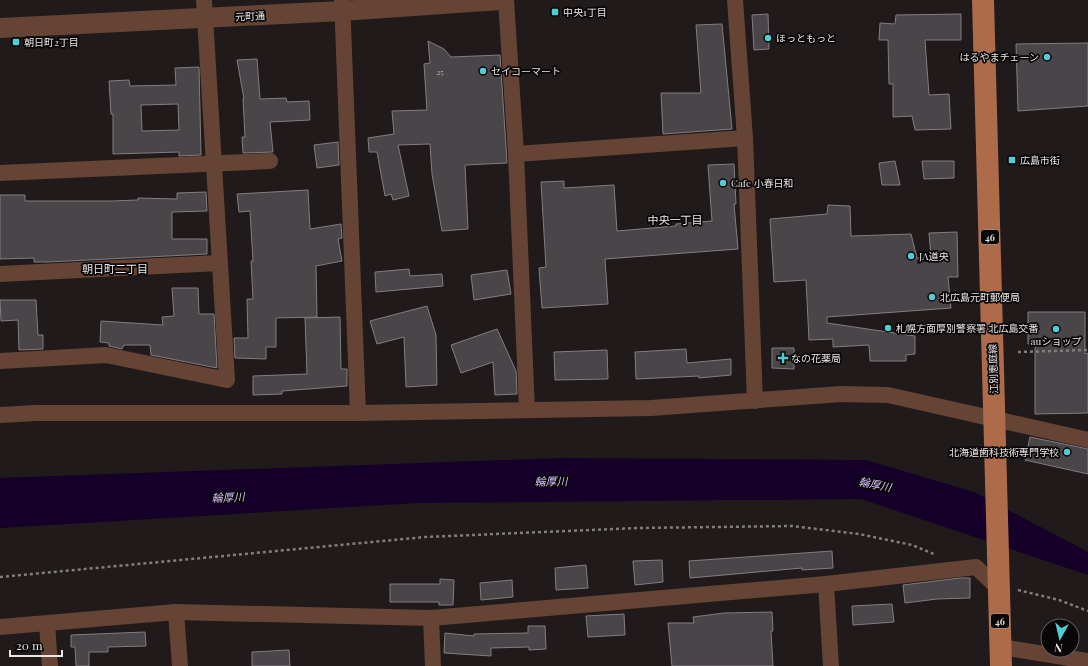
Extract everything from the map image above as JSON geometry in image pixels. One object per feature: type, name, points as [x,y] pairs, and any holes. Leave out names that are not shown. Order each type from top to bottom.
[{"type":"main road","name":"江別恵庭線","points":[[983,0],[1001,656]]},
{"type":"street","name":"元町通","points":[[0,28],[204,9],[500,0]]},
{"type":"street","points":[[506,0],[516,154],[526,410]]},
{"type":"street","points":[[735,0],[745,138],[755,401]]},
{"type":"street","points":[[342,6],[358,413]]},
{"type":"street","points":[[0,361],[106,355],[226,380],[204,9]]},
{"type":"street","points":[[516,154],[745,138]]},
{"type":"street","points":[[0,173],[270,161]]},
{"type":"street","points":[[0,274],[220,263]]},
{"type":"street","points":[[0,415],[36,413],[358,413],[651,408],[841,394],[888,395],[1088,440]]},
{"type":"street","points":[[0,627],[176,612],[431,618],[826,584],[976,567],[999,582]]},
{"type":"street","points":[[826,584],[831,666]]},
{"type":"street","points":[[176,612],[180,666]]},
{"type":"street","points":[[431,618],[433,666]]},
{"type":"street","points":[[47,624],[50,666]]},
{"type":"street","points":[[1001,656],[1088,661]]},
{"type":"path","points":[[1018,352],[1088,350]]},
{"type":"path","points":[[0,577],[425,537],[646,528],[792,526],[859,534],[912,545],[939,557]]},
{"type":"path","points":[[999,582],[1059,600],[1088,611]]},
{"type":"water","name":"輪厚川","points":[[561,458],[866,460],[974,492],[1088,552],[1088,575],[861,499],[417,503],[0,528],[0,478]]},
{"type":"building","points":[[768,14],[769,49],[754,50],[752,15]]},
{"type":"building","points":[[961,14],[961,40],[925,40],[929,95],[949,94],[951,129],[915,130],[912,116],[893,117],[893,84],[889,84],[888,40],[879,40],[880,23],[895,24],[896,15]]},
{"type":"building","points":[[722,24],[732,129],[663,134],[661,93],[701,93],[696,25]]},
{"type":"building","points":[[428,41],[444,49],[451,57],[500,55],[507,163],[465,165],[468,229],[442,231],[432,174],[430,144],[398,145],[409,196],[393,200],[391,194],[385,196],[377,152],[369,152],[368,138],[394,134],[392,111],[427,110],[424,64],[430,63]]},
{"type":"building","points":[[1088,43],[1088,106],[1018,111],[1016,44]]},
{"type":"building","points":[[257,59],[260,99],[286,98],[287,102],[309,101],[310,120],[270,122],[273,152],[243,153],[242,137],[245,137],[244,99],[237,60]]},
{"type":"building","points":[[199,67],[201,155],[179,156],[179,152],[113,154],[113,114],[111,114],[109,81],[129,80],[130,86],[176,85],[175,68]],"holes":[[[178,104],[179,130],[142,131],[141,105]]]},
{"type":"building","points":[[338,142],[339,165],[317,168],[314,145]]},
{"type":"building","points":[[895,161],[900,185],[882,185],[879,163]]},
{"type":"building","points":[[922,161],[954,161],[954,178],[924,179]]},
{"type":"building","points":[[734,164],[736,204],[734,204],[738,249],[605,259],[608,304],[542,308],[539,268],[546,267],[541,182],[564,181],[564,188],[614,185],[617,231],[676,226],[676,224],[712,221],[708,165]]},
{"type":"building","points":[[308,190],[310,229],[341,224],[342,238],[338,239],[342,261],[316,266],[317,317],[276,318],[276,347],[266,347],[266,359],[235,358],[234,338],[248,338],[247,299],[253,299],[251,261],[253,261],[250,211],[239,212],[237,194]]},
{"type":"building","points":[[206,192],[207,211],[172,212],[172,239],[207,239],[207,254],[48,262],[34,262],[34,258],[0,259],[0,195],[25,195],[25,201],[112,201],[138,200],[138,198],[177,199],[177,193]]},
{"type":"building","points":[[828,205],[850,206],[851,236],[911,234],[917,258],[931,256],[929,233],[957,232],[958,277],[948,277],[951,308],[827,317],[827,323],[915,336],[915,354],[906,355],[906,361],[870,361],[869,345],[833,347],[833,339],[809,340],[806,280],[774,282],[770,219],[827,214]]},
{"type":"building","points":[[409,269],[410,276],[442,274],[443,286],[376,292],[375,272]]},
{"type":"building","points":[[507,270],[511,294],[474,300],[471,275]]},
{"type":"building","points":[[172,288],[198,288],[199,314],[214,314],[217,368],[151,355],[150,345],[124,345],[122,349],[109,346],[109,343],[100,342],[101,321],[163,325],[162,317],[174,316]]},
{"type":"building","points":[[0,300],[36,300],[38,335],[43,335],[43,349],[19,350],[18,320],[1,321]]},
{"type":"building","points":[[427,306],[436,335],[437,385],[406,387],[404,337],[377,344],[370,321]]},
{"type":"building","points":[[1028,312],[1085,312],[1085,354],[1088,353],[1088,413],[1035,414],[1035,344],[1028,344]]},
{"type":"building","points":[[340,317],[341,369],[347,369],[347,386],[282,391],[282,394],[253,395],[253,376],[307,374],[305,318]]},
{"type":"building","points":[[497,329],[516,371],[517,394],[495,395],[493,362],[461,373],[451,345]]},
{"type":"building","points":[[772,348],[794,348],[794,369],[772,368]]},
{"type":"building","points":[[686,349],[687,363],[731,359],[731,375],[699,378],[699,376],[636,379],[635,352]]},
{"type":"building","points":[[607,350],[608,379],[555,380],[554,352]]},
{"type":"building","points":[[1030,437],[1088,449],[1088,474],[1025,460]]},
{"type":"building","points":[[832,551],[833,568],[802,570],[802,568],[690,578],[689,561]]},
{"type":"building","points":[[662,560],[663,582],[635,585],[633,561]]},
{"type":"building","points":[[586,565],[588,588],[556,590],[555,568]]},
{"type":"building","points":[[970,578],[970,598],[937,599],[905,603],[903,585]]},
{"type":"building","points":[[440,579],[454,580],[453,605],[439,605],[439,602],[390,602],[390,584],[440,584]]},
{"type":"building","points":[[512,580],[513,597],[481,600],[480,583]]},
{"type":"building","points":[[892,604],[894,622],[853,625],[852,606]]},
{"type":"building","points":[[772,612],[773,631],[771,631],[773,666],[672,666],[668,623],[694,623],[693,617],[724,613]]},
{"type":"building","points":[[624,614],[625,635],[588,637],[586,616]]},
{"type":"building","points":[[528,626],[545,626],[546,649],[529,650],[529,647],[491,648],[491,656],[444,653],[445,633],[474,636],[474,634],[528,633]]},
{"type":"building","points":[[145,632],[146,646],[108,647],[108,652],[89,652],[89,666],[76,666],[75,647],[71,647],[71,635]]},
{"type":"building","points":[[289,650],[290,666],[252,666],[252,652]]},
{"type":"place","name":"中央1丁目","points":[[555,12]]},
{"type":"place","name":"ほっともっと","points":[[768,38]]},
{"type":"place","name":"朝日町2丁目","points":[[16,42]]},
{"type":"place","name":"はるやまチェーン","points":[[1047,57]]},
{"type":"place","name":"セイコーマート","points":[[483,71]]},
{"type":"place","name":"広島市街","points":[[1012,160]]},
{"type":"place","name":"Cafe 小春日和","points":[[723,183]]},
{"type":"place","name":"JA道央","points":[[911,256]]},
{"type":"place","name":"北広島元町郵便局","points":[[932,297]]},
{"type":"place","name":"札幌方面厚別警察署 北広島交番","points":[[888,328]]},
{"type":"place","name":"auショップ","points":[[1056,329]]},
{"type":"place","name":"なの花薬局","points":[[783,358]]},
{"type":"place","name":"北海道歯科技術専門学校","points":[[1067,452]]},
{"type":"district","name":"中央一丁目","points":[[675,219]]},
{"type":"district","name":"朝日町二丁目","points":[[115,268]]}]
